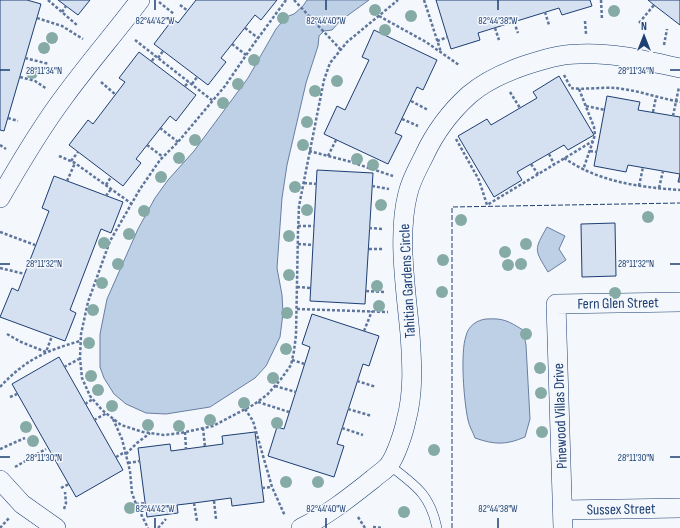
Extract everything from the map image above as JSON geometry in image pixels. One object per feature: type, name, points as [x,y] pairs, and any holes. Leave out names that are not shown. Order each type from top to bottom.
[{"type":"street","points":[[0,198],[28,149],[63,98],[140,0]]},
{"type":"street","name":"Tahitian Gardens Circle","points":[[294,524],[312,523],[342,504],[389,465],[403,432],[408,414],[412,388],[404,258],[404,214],[408,192],[430,142],[438,129],[460,103],[474,90],[492,79],[512,70],[554,57],[580,53],[607,54],[680,68]]},
{"type":"street","name":"Fern Glen Street","points":[[556,304],[680,302]]},
{"type":"street","name":"Pinewood Villas Drive","points":[[556,304],[563,519]]},
{"type":"street","points":[[7,474],[22,504],[56,528]]},
{"type":"street","name":"Sussex Street","points":[[563,519],[680,508]]},
{"type":"lane","points":[[389,465],[420,490],[434,514],[437,528]]},
{"type":"path","points":[[48,0],[78,26]]},
{"type":"path","points":[[156,0],[174,14]]},
{"type":"path","points":[[286,0],[225,86],[178,142],[163,157],[140,189],[110,241],[97,274],[88,302],[80,341],[82,378],[90,396],[107,414],[121,425],[150,433],[164,435],[213,426],[258,402],[267,395],[291,365],[296,335],[299,206],[324,80],[330,63],[347,42],[398,0]]},
{"type":"path","points":[[294,0],[341,50]]},
{"type":"path","points":[[424,0],[441,52]]},
{"type":"path","points":[[602,0],[602,20]]},
{"type":"path","points":[[180,5],[188,10]]},
{"type":"path","points":[[639,23],[654,5]]},
{"type":"path","points":[[62,12],[66,6]]},
{"type":"path","points":[[545,12],[549,25]]},
{"type":"path","points":[[379,16],[420,38],[459,65]]},
{"type":"path","points":[[37,18],[62,26],[100,50]]},
{"type":"path","points":[[514,22],[518,33]]},
{"type":"path","points":[[245,28],[258,38]]},
{"type":"path","points":[[495,28],[499,40]]},
{"type":"path","points":[[132,37],[213,101]]},
{"type":"path","points":[[437,40],[448,37]]},
{"type":"path","points":[[232,44],[246,55]]},
{"type":"path","points":[[152,61],[163,51]]},
{"type":"path","points":[[26,58],[49,64]]},
{"type":"path","points":[[561,72],[571,88],[617,88],[680,102]]},
{"type":"path","points":[[20,77],[35,81],[63,98]]},
{"type":"path","points":[[192,84],[197,77]]},
{"type":"path","points":[[99,81],[116,94]]},
{"type":"path","points":[[673,116],[680,81]]},
{"type":"path","points":[[184,86],[188,82]]},
{"type":"path","points":[[504,93],[512,88]]},
{"type":"path","points":[[579,89],[594,127],[595,135],[584,170]]},
{"type":"path","points":[[653,112],[656,97]]},
{"type":"path","points":[[586,106],[605,110]]},
{"type":"path","points":[[8,118],[18,121]]},
{"type":"path","points":[[160,128],[178,142]]},
{"type":"path","points":[[457,134],[457,142],[479,180],[487,205],[593,141]]},
{"type":"path","points":[[328,156],[336,140]]},
{"type":"path","points":[[147,145],[163,157]]},
{"type":"path","points":[[309,151],[348,161],[398,178]]},
{"type":"path","points":[[590,151],[597,152]]},
{"type":"path","points":[[66,181],[78,152]]},
{"type":"path","points":[[549,154],[554,164]]},
{"type":"path","points":[[59,156],[73,162],[132,204]]},
{"type":"path","points":[[564,158],[577,167],[607,180],[639,186],[680,190]]},
{"type":"path","points":[[531,164],[538,174]]},
{"type":"path","points":[[639,186],[643,167]]},
{"type":"path","points":[[659,188],[662,171]]},
{"type":"path","points":[[106,185],[111,177]]},
{"type":"path","points":[[304,183],[317,184]]},
{"type":"path","points":[[106,196],[111,189]]},
{"type":"path","points":[[298,226],[314,226]]},
{"type":"path","points":[[0,232],[35,246]]},
{"type":"path","points":[[298,244],[313,245]]},
{"type":"path","points":[[0,268],[24,274]]},
{"type":"path","points":[[297,287],[311,288]]},
{"type":"path","points":[[297,309],[392,312]]},
{"type":"path","points":[[364,331],[372,311]]},
{"type":"path","points":[[7,334],[46,352]]},
{"type":"path","points":[[46,352],[52,336]]},
{"type":"path","points":[[0,387],[8,378],[30,361],[46,352],[80,341]]},
{"type":"path","points":[[64,367],[80,358]]},
{"type":"path","points":[[292,360],[305,364]]},
{"type":"path","points":[[357,381],[376,387]]},
{"type":"path","points":[[275,386],[296,392]]},
{"type":"path","points":[[10,397],[17,394]]},
{"type":"path","points":[[85,404],[93,399]]},
{"type":"path","points":[[258,402],[289,412]]},
{"type":"path","points":[[245,409],[253,421],[258,445],[272,487],[294,524]]},
{"type":"path","points":[[348,409],[372,416]]},
{"type":"path","points":[[94,420],[107,414]]},
{"type":"path","points":[[113,419],[122,439],[126,453],[132,493],[148,528]]},
{"type":"path","points":[[203,428],[206,447]]},
{"type":"path","points":[[342,428],[363,435]]},
{"type":"path","points":[[184,432],[186,449]]},
{"type":"path","points":[[116,457],[126,453],[150,433]]},
{"type":"path","points":[[0,449],[25,438]]},
{"type":"path","points":[[7,474],[46,449]]},
{"type":"path","points":[[128,463],[140,460]]},
{"type":"path","points":[[61,488],[69,484]]},
{"type":"path","points":[[262,488],[272,487]]},
{"type":"path","points":[[214,501],[216,519]]},
{"type":"path","points":[[136,504],[146,503]]},
{"type":"path","points":[[194,503],[197,521]]},
{"type":"path","points":[[158,528],[166,519]]},
{"type":"path","points":[[374,527],[383,528]]},
{"type":"water","points":[[307,0],[369,0],[340,21],[332,30],[324,31],[319,36],[318,46],[306,83],[287,165],[282,198],[277,268],[282,295],[283,313],[280,337],[266,366],[255,378],[210,407],[166,414],[146,413],[126,404],[114,394],[104,378],[100,367],[100,334],[107,299],[138,229],[155,198],[168,180],[194,151],[248,78],[276,29],[286,17],[294,14]]},
{"type":"water","points":[[547,227],[565,236],[559,249],[566,260],[548,272],[537,250],[540,240]]},
{"type":"water","points":[[486,319],[506,321],[523,330],[526,345],[530,419],[525,437],[512,442],[495,443],[475,438],[469,424],[463,378],[464,344],[467,332],[471,326],[476,322]]},
{"type":"building","points":[[0,0],[27,0],[41,4],[4,131],[0,130]]},
{"type":"building","points":[[58,0],[90,0],[78,15]]},
{"type":"building","points":[[196,0],[277,0],[261,20],[255,15],[221,58],[226,62],[208,85],[154,44],[173,19],[178,23]]},
{"type":"building","points":[[436,0],[590,0],[592,6],[562,15],[559,8],[478,33],[480,40],[451,49]]},
{"type":"building","points":[[648,0],[680,0],[680,25],[654,5]]},
{"type":"building","points":[[374,30],[437,60],[423,90],[417,87],[395,133],[402,136],[388,164],[324,134],[337,106],[345,110],[369,60],[362,57]]},
{"type":"building","points":[[139,52],[196,95],[176,121],[170,116],[136,159],[141,163],[123,186],[69,145],[88,120],[93,124],[125,82],[119,78]]},
{"type":"building","points":[[559,76],[594,135],[568,150],[564,145],[517,172],[522,180],[494,197],[458,136],[487,119],[491,125],[537,98],[533,92]]},
{"type":"building","points":[[607,96],[640,102],[638,110],[680,117],[680,174],[628,165],[626,172],[594,166]]},
{"type":"building","points":[[317,170],[373,173],[365,304],[310,301]]},
{"type":"building","points":[[54,176],[123,202],[111,233],[101,229],[70,310],[76,313],[65,341],[0,317],[12,288],[18,291],[49,211],[42,208]]},
{"type":"building","points":[[615,223],[616,276],[582,277],[581,224]]},
{"type":"building","points":[[312,314],[379,336],[369,366],[363,364],[337,444],[344,446],[334,477],[268,456],[277,427],[284,429],[310,347],[302,344]]},
{"type":"building","points":[[59,357],[123,470],[76,497],[12,384]]},
{"type":"building","points":[[255,432],[264,502],[232,506],[231,498],[177,505],[178,513],[147,517],[138,448],[170,444],[171,451],[223,444],[222,436]]},
{"type":"fence","points":[[452,528],[452,207],[680,203]]}]
